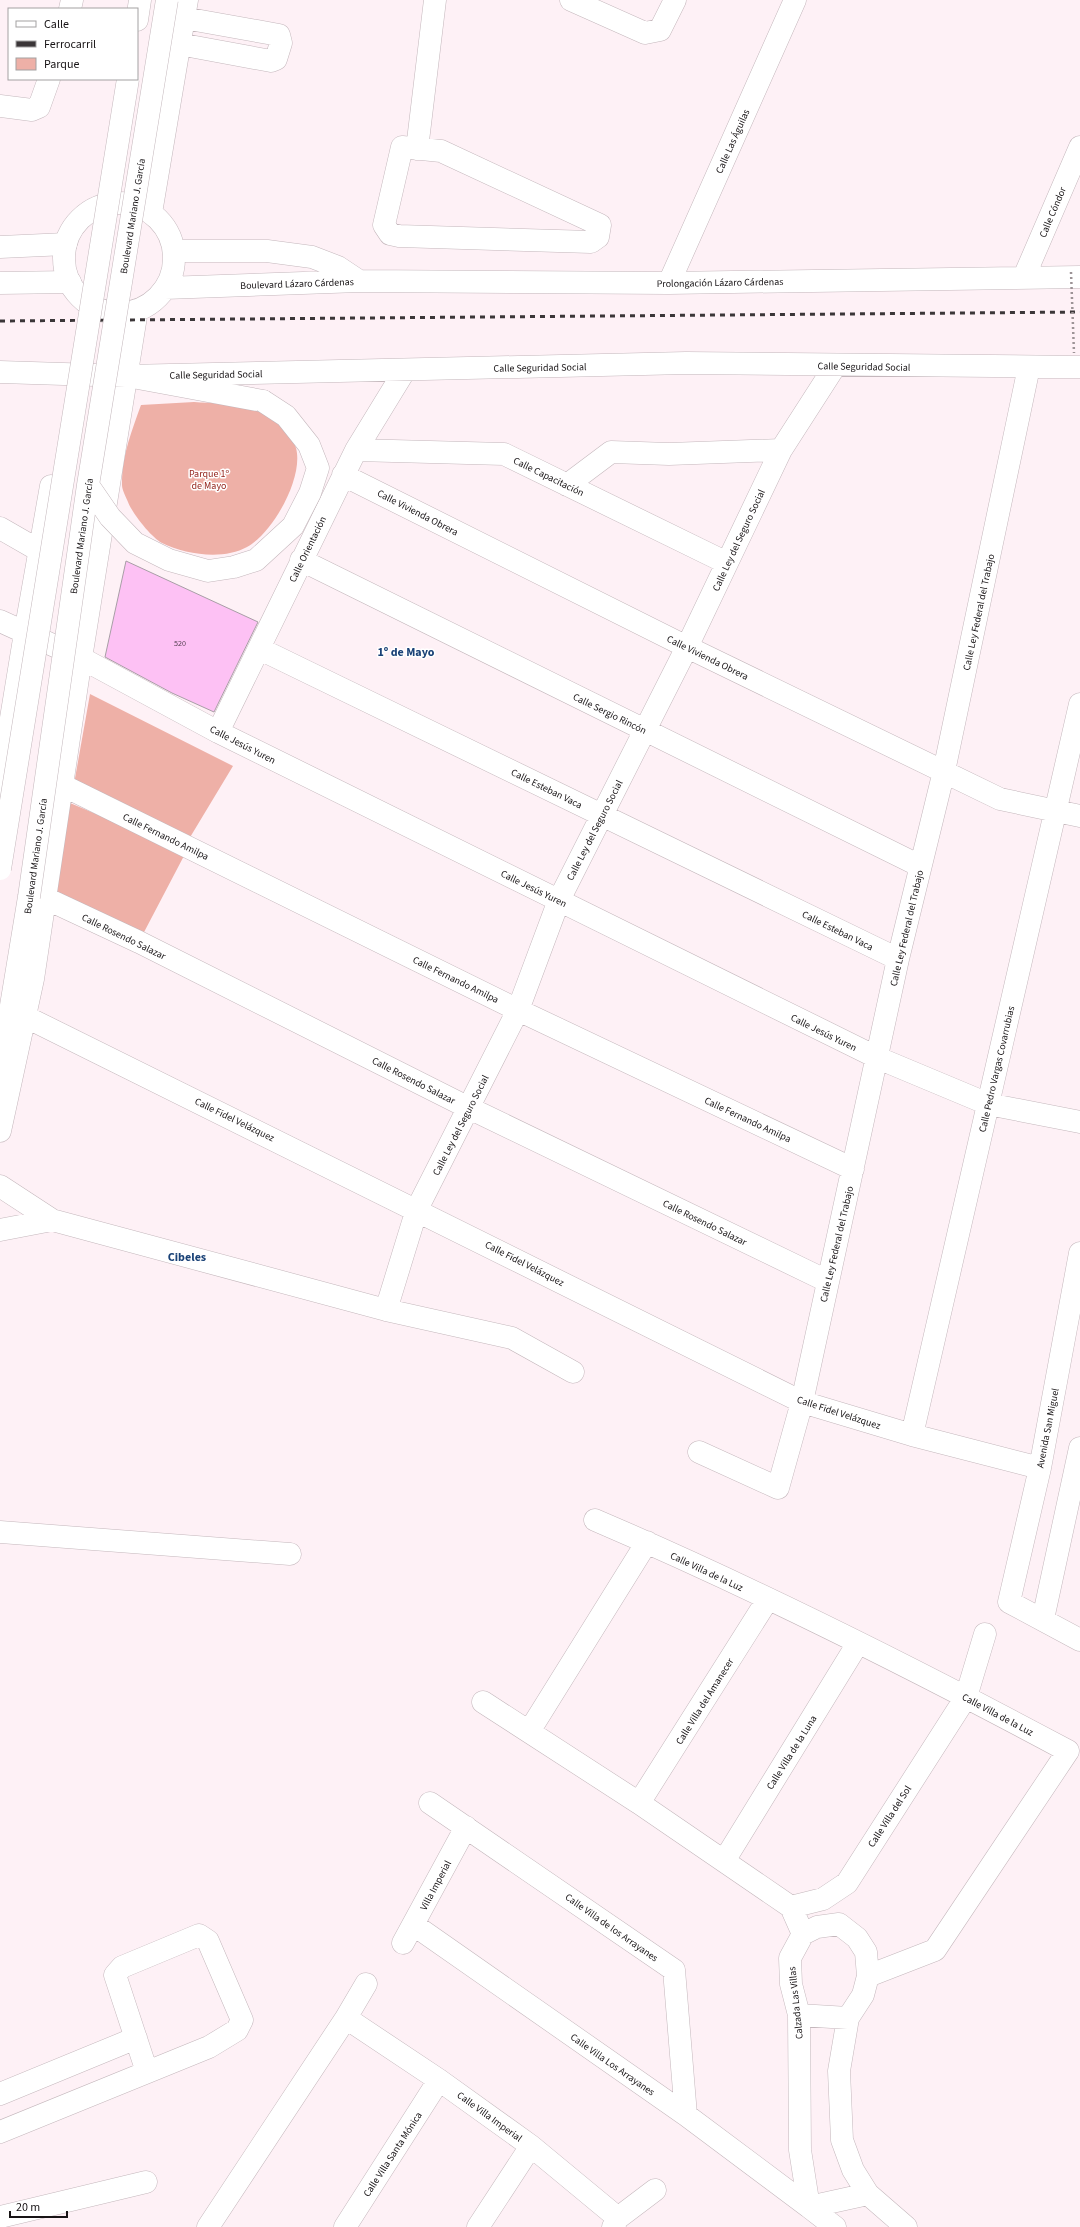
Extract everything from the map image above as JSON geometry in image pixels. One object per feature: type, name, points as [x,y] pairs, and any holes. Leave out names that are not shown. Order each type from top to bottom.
[{"type":"street","points":[[138,13],[140,0]]},
{"type":"street","name":"Boulevard Mariano J. García","points":[[0,1072],[37,897],[88,485],[167,0]]},
{"type":"street","points":[[417,149],[435,0]]},
{"type":"street","points":[[571,0],[645,32],[660,30],[674,2]]},
{"type":"street","name":"Calle Las Águilas","points":[[669,283],[795,0]]},
{"type":"street","points":[[151,213],[163,143],[179,44],[185,9],[279,36],[281,43],[276,59],[271,61],[179,44]]},
{"type":"street","points":[[0,106],[32,110],[39,106],[49,80]]},
{"type":"street","points":[[99,206],[118,80]]},
{"type":"street","points":[[0,869],[128,80]]},
{"type":"street","points":[[110,137],[123,147],[138,151],[146,150],[163,143]]},
{"type":"street","points":[[402,147],[417,149],[440,151],[600,225],[598,237],[591,242],[400,236],[390,234],[384,225],[402,147]]},
{"type":"street","name":"Calle Cóndor","points":[[1024,277],[1080,147]]},
{"type":"street","points":[[123,204],[134,205],[151,213],[162,223],[170,236],[174,251],[174,264],[165,288],[152,301],[137,310],[124,312],[110,311],[97,307],[85,300],[70,282],[64,257],[70,232],[78,221],[88,212],[99,206],[123,204]]},
{"type":"street","points":[[0,247],[66,244]]},
{"type":"street","name":"Boulevard Lázaro Cárdenas","points":[[174,251],[267,251],[312,257],[338,267],[359,281]]},
{"type":"street","name":"Prolongación Lázaro Cárdenas","points":[[359,281],[669,283],[1076,275]]},
{"type":"street","name":"Boulevard Lázaro Cárdenas","points":[[165,288],[359,281]]},
{"type":"street","points":[[0,283],[70,282]]},
{"type":"street","points":[[0,785],[3,754],[40,552],[70,373],[85,300]]},
{"type":"street","points":[[0,1131],[26,1017],[37,897],[62,784],[137,310]]},
{"type":"street","name":"Calle Seguridad Social","points":[[0,372],[70,373],[127,376],[686,363],[835,366],[1030,367],[1077,360]]},
{"type":"street","name":"Calle Ley del Seguro Social","points":[[386,1310],[417,1209],[518,1010],[559,900],[687,647],[781,450],[835,366]]},
{"type":"street","name":"Calle Ley Federal del Trabajo","points":[[699,1452],[778,1488],[802,1402],[827,1281],[878,1058],[898,959],[944,771],[1030,367]]},
{"type":"street","name":"Calle Orientación","points":[[218,732],[260,649],[301,560],[343,475],[356,450],[405,370]]},
{"type":"street","points":[[88,485],[110,517],[135,543],[169,560],[208,571],[234,567],[256,560],[293,526],[310,493],[318,468],[309,445],[286,416],[263,401],[127,376]]},
{"type":"street","name":"Calle Capacitación","points":[[356,450],[504,454],[727,563]]},
{"type":"street","points":[[567,485],[611,452],[669,454],[781,450]]},
{"type":"street","name":"Calle Vivienda Obrera","points":[[343,475],[687,647],[1000,799],[1080,816]]},
{"type":"street","points":[[0,528],[40,552]]},
{"type":"street","name":"Calle Sergio Rincón","points":[[301,560],[920,866]]},
{"type":"street","name":"Calle Jesús Yuren","points":[[0,621],[81,658],[218,732],[878,1058],[988,1104],[1080,1122]]},
{"type":"street","name":"Calle Esteban Vaca","points":[[260,649],[898,959]]},
{"type":"street","name":"Calle Pedro Vargas Covarrubias","points":[[912,1435],[1080,704]]},
{"type":"street","name":"Calle Fernando Amilpa","points":[[62,784],[518,1010],[853,1169]]},
{"type":"street","name":"Calle Rosendo Salazar","points":[[37,897],[139,942],[469,1108],[827,1281]]},
{"type":"street","name":"Calle Fidel Velázquez","points":[[26,1017],[417,1209],[802,1402],[912,1435],[1040,1468]]},
{"type":"street","points":[[0,1186],[52,1220],[386,1310],[512,1338],[573,1372]]},
{"type":"street","points":[[0,1230],[52,1220]]},
{"type":"street","name":"Avenida San Miguel","points":[[1043,1619],[1009,1602],[1040,1468],[1080,1253]]},
{"type":"street","points":[[1080,1448],[1043,1619],[1080,1640]]},
{"type":"street","name":"Calle Villa de la Luz","points":[[595,1520],[647,1542],[768,1599],[966,1697],[1068,1751],[935,1950],[868,1976]]},
{"type":"street","points":[[0,1532],[290,1554]]},
{"type":"street","points":[[530,1730],[647,1542]]},
{"type":"street","name":"Calle Villa del Amanecer","points":[[639,1803],[768,1599]]},
{"type":"street","name":"Calle Villa del Sol","points":[[791,1907],[823,1899],[847,1883],[966,1697],[985,1634]]},
{"type":"street","name":"Calle Villa de la Luna","points":[[724,1861],[858,1643]]},
{"type":"street","points":[[483,1702],[530,1730],[791,1907],[802,1934],[817,1927],[839,1924],[857,1938],[866,1952],[868,1976],[863,1995],[848,2018],[839,2071],[842,2140],[853,2170],[868,2194],[906,2227]]},
{"type":"street","name":"Calle Villa de los Arrayanes","points":[[430,1803],[674,1970],[686,2115]]},
{"type":"street","name":"Villa Imperial","points":[[403,1943],[466,1827]]},
{"type":"street","name":"Calle Villa Los Arrayanes","points":[[414,1925],[686,2115],[809,2207]]},
{"type":"street","points":[[0,2132],[147,2072],[209,2046],[237,2030],[242,2020],[208,1941],[200,1934],[122,1967],[116,1975],[147,2072]]},
{"type":"street","name":"Calzada Las Villas","points":[[802,1934],[790,1958],[791,1984],[798,2015],[800,2150],[809,2207]]},
{"type":"street","points":[[208,2227],[346,2018],[366,1984]]},
{"type":"street","points":[[798,2015],[848,2018]]},
{"type":"street","name":"Calle Villa Imperial","points":[[346,2018],[439,2080],[531,2146],[616,2223]]},
{"type":"street","points":[[0,2094],[136,2038]]},
{"type":"street","name":"Calle Villa Santa Mónica","points":[[345,2227],[439,2080]]},
{"type":"street","points":[[478,2227],[531,2146]]},
{"type":"street","points":[[0,2217],[146,2182]]},
{"type":"street","points":[[616,2223],[655,2190]]},
{"type":"street","points":[[809,2207],[868,2194]]},
{"type":"street","points":[[809,2207],[835,2227]]},
{"type":"path","points":[[1076,275],[1077,360]]},
{"type":"green space","name":"Parque 1º de Mayo","points":[[194,402],[244,406],[263,411],[271,415],[283,426],[292,438],[296,448],[297,460],[291,488],[276,517],[267,530],[257,540],[247,547],[227,554],[216,555],[193,553],[182,551],[162,543],[147,530],[130,507],[122,485],[125,454],[141,405]]},
{"type":"green space","points":[[90,694],[233,766],[189,839],[74,784]]},
{"type":"green space","points":[[70,803],[186,852],[142,936],[55,894]]},
{"type":"building","points":[[126,561],[258,622],[214,712],[172,693],[105,657]]},
{"type":"railway","points":[[0,321],[1080,312]]},
{"type":"district","name":"1º de Mayo","points":[[406,652]]},
{"type":"district","name":"Cibeles","points":[[187,1257]]}]
